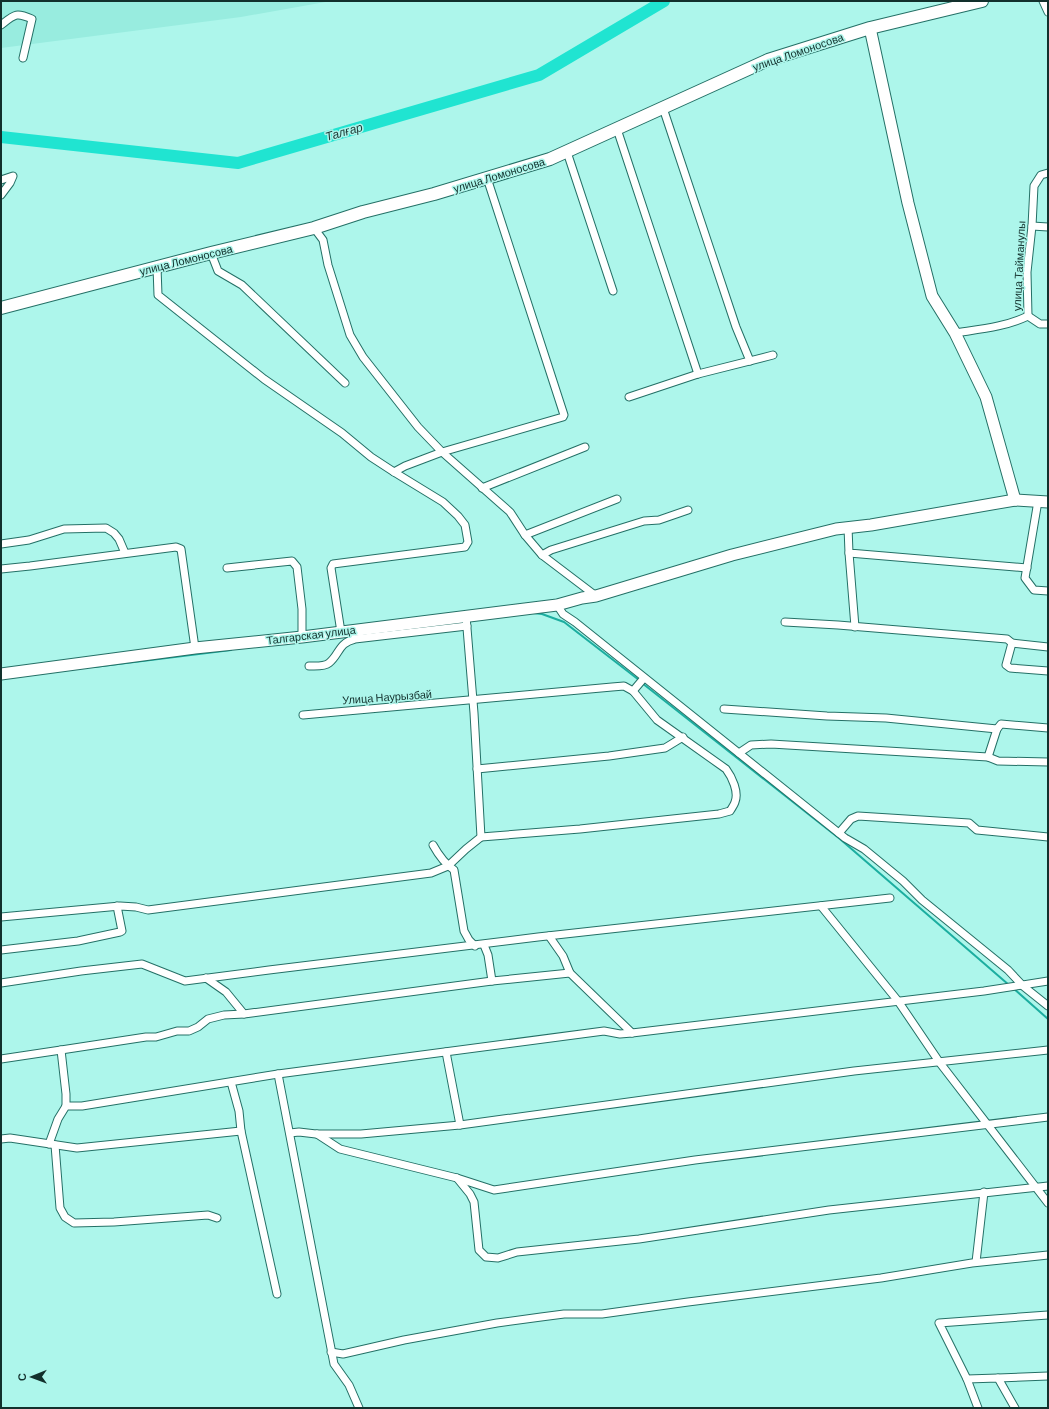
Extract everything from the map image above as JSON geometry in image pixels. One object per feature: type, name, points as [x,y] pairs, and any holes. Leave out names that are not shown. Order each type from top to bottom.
[{"type":"main road","name":"улица Ломоносова","points":[[1,308],[211,253],[314,228],[363,212],[434,194],[550,159],[768,60],[870,28],[982,1]]},
{"type":"street","points":[[1043,1],[1048,12]]},
{"type":"street","points":[[1,24],[14,15],[20,14],[32,19],[23,58]]},
{"type":"street","points":[[870,28],[908,203],[932,296],[955,332],[986,397],[1015,500]]},
{"type":"street","points":[[663,108],[723,288],[750,361]]},
{"type":"street","points":[[617,129],[698,374]]},
{"type":"street","points":[[567,152],[613,291]]},
{"type":"street","name":"улица Тайманулы","points":[[955,332],[997,327],[1015,323],[1028,316],[1027,272],[1032,226],[1034,186],[1041,175],[1048,173]]},
{"type":"street","points":[[1,180],[12,176],[10,183],[1,195]]},
{"type":"street","points":[[394,472],[405,466],[442,452],[542,424],[563,417],[564,415],[486,178]]},
{"type":"street","points":[[1032,226],[1048,227]]},
{"type":"street","points":[[314,228],[323,240],[328,265],[350,335],[363,357],[418,427],[442,452],[510,512],[525,535],[542,555],[596,596]]},
{"type":"street","points":[[211,253],[218,271],[242,285],[345,383]]},
{"type":"street","points":[[157,267],[158,295],[264,380],[342,433],[371,457],[443,502],[465,525],[467,545],[465,547],[333,564],[331,568],[341,632]]},
{"type":"street","points":[[1028,316],[1040,324],[1048,324]]},
{"type":"street","points":[[629,397],[698,374],[773,355]]},
{"type":"street","points":[[482,488],[584,447]]},
{"type":"street","points":[[525,535],[617,499]]},
{"type":"street","name":"Талгарская улица","points":[[1,674],[195,648],[341,632],[466,621],[557,605],[596,596],[732,555],[836,528],[871,525],[1015,500],[1043,502]]},
{"type":"street","points":[[1043,502],[1027,568],[1026,578],[1034,590],[1048,591]]},
{"type":"street","points":[[542,555],[551,550],[644,521],[659,520],[688,510]]},
{"type":"street","points":[[848,527],[848,553],[855,627]]},
{"type":"street","points":[[1,544],[29,540],[64,529],[106,528],[114,533],[119,539],[124,553]]},
{"type":"street","points":[[1,569],[176,546],[181,549],[195,648]]},
{"type":"street","points":[[848,553],[1027,568]]},
{"type":"street","points":[[227,568],[292,561],[297,567],[302,609],[302,637]]},
{"type":"street","points":[[557,605],[563,614],[576,622],[642,681],[739,753],[840,833],[864,849],[903,881],[922,900],[1008,970],[1023,986],[1048,1006]]},
{"type":"street","points":[[309,666],[322,666],[329,664],[346,641],[466,621],[473,701],[481,837]]},
{"type":"street","points":[[785,622],[1007,639],[1012,643],[1048,647]]},
{"type":"street","points":[[1012,643],[1006,665],[1010,668],[1048,671]]},
{"type":"street","points":[[1,917],[118,906],[136,907],[148,910],[431,872],[448,866],[481,837],[580,829],[719,814],[730,811],[736,802],[733,779],[726,769],[657,720],[633,691],[642,681]]},
{"type":"street","name":"Улица Наурызбай","points":[[303,715],[365,708],[379,709],[624,686],[633,691]]},
{"type":"street","points":[[724,709],[821,716],[886,718],[996,729]]},
{"type":"street","points":[[988,757],[996,729],[1001,724],[1048,728]]},
{"type":"street","points":[[477,769],[609,756],[665,748],[683,738]]},
{"type":"street","points":[[739,753],[751,744],[771,744],[988,757],[998,761],[1048,762]]},
{"type":"street","points":[[840,833],[851,819],[858,816],[969,823],[977,830],[1048,837]]},
{"type":"street","points":[[433,845],[448,866],[454,870],[464,931],[469,940],[475,946]]},
{"type":"street","points":[[1,983],[81,971],[142,964],[185,981],[549,936],[890,898]]},
{"type":"street","points":[[1,950],[78,941],[120,932],[122,931],[118,906]]},
{"type":"street","points":[[821,906],[898,1001],[940,1063],[1048,1203]]},
{"type":"street","points":[[549,936],[563,956],[570,973],[632,1033]]},
{"type":"street","points":[[484,944],[490,961],[492,981]]},
{"type":"street","points":[[1,1059],[189,1031],[208,1020],[224,1015],[244,1014],[492,981],[570,973]]},
{"type":"street","points":[[206,978],[226,992],[244,1014]]},
{"type":"street","points":[[66,1106],[82,1106],[278,1074],[604,1031],[620,1034],[632,1033],[1023,986],[1048,981]]},
{"type":"street","points":[[61,1050],[66,1106],[58,1119],[52,1145],[60,1208],[65,1217],[74,1223],[114,1222],[208,1215],[217,1218]]},
{"type":"street","points":[[290,1133],[361,1134],[460,1125],[854,1071],[940,1063],[1048,1050]]},
{"type":"street","points":[[446,1052],[460,1125]]},
{"type":"street","points":[[278,1074],[331,1352],[334,1364],[349,1385],[359,1408]]},
{"type":"street","points":[[231,1082],[239,1111],[241,1131],[277,1294]]},
{"type":"street","points":[[316,1134],[340,1149],[457,1178],[494,1190],[695,1160],[1048,1116]]},
{"type":"street","points":[[1,1139],[10,1138],[77,1148],[241,1131]]},
{"type":"street","points":[[457,1178],[470,1194],[474,1202],[479,1250],[486,1257],[498,1258],[517,1252],[639,1239],[829,1210],[1048,1186]]},
{"type":"street","points":[[976,1262],[984,1192]]},
{"type":"street","points":[[331,1352],[343,1354],[412,1339],[541,1316],[564,1314],[602,1314],[881,1278],[976,1262],[1048,1255]]},
{"type":"street","points":[[978,1408],[967,1379],[939,1322],[1048,1315]]},
{"type":"street","points":[[967,1379],[1048,1376]]},
{"type":"street","points":[[998,1378],[1015,1408]]},
{"type":"shaded area","points":[[1,1],[331,1],[241,17],[1,48]]},
{"type":"waterway","name":"Талғар","points":[[1,137],[238,163],[539,75],[664,1]]},
{"type":"waterway","points":[[533,613],[542,614],[564,622],[639,680]]},
{"type":"waterway","points":[[94,667],[231,650]]},
{"type":"waterway","points":[[642,683],[840,839],[1009,985]]},
{"type":"waterway","points":[[1013,988],[1048,1019]]}]
